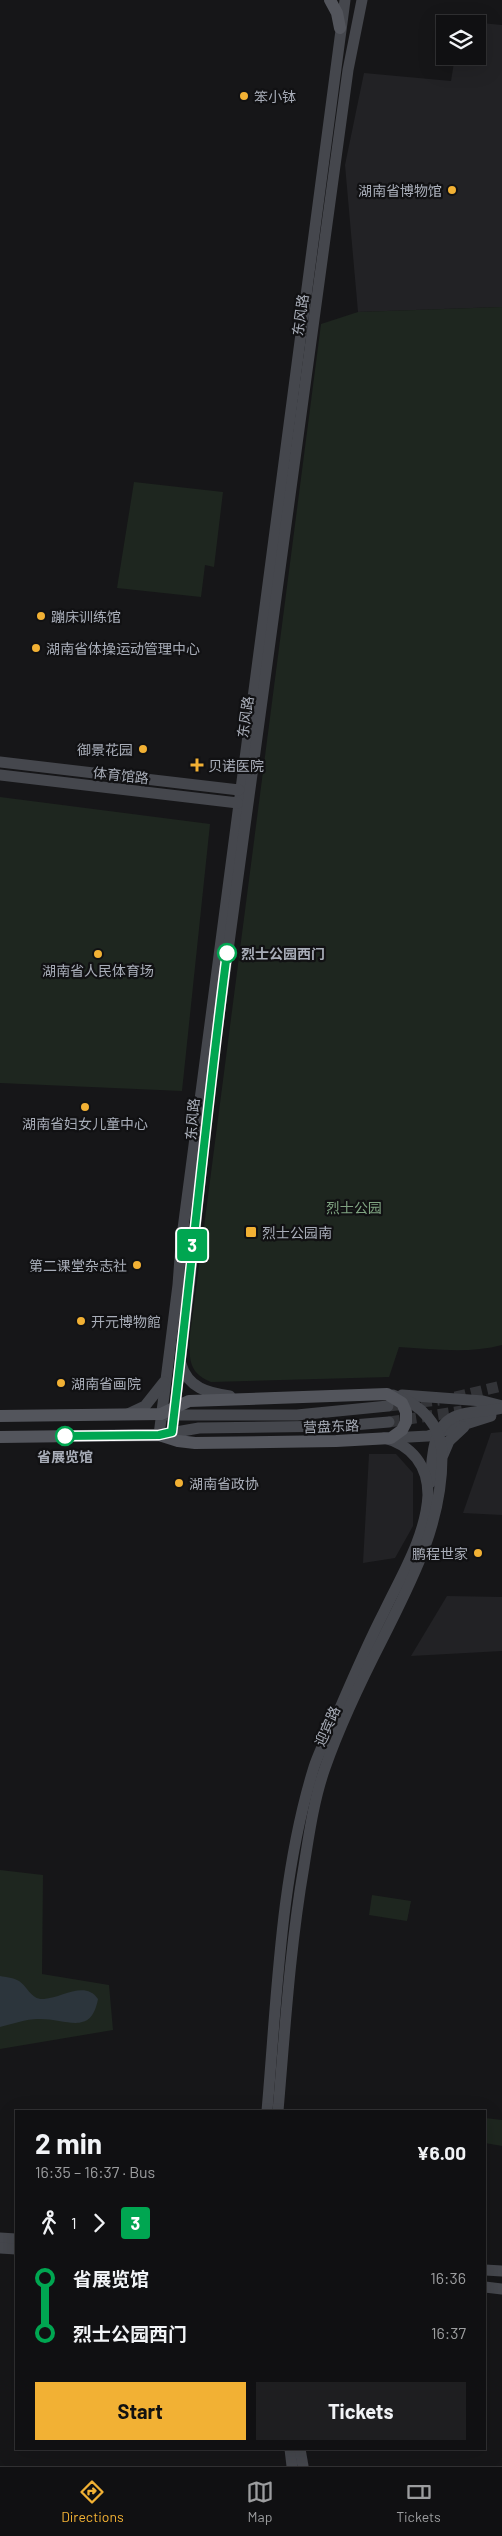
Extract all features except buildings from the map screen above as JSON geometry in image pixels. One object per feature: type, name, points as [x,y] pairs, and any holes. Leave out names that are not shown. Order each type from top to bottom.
[{"type":"main road","points":[[330,0],[337,13],[340,28]]},
{"type":"main road","name":"东风路","points":[[170,1412],[166,1376],[178,1285],[181,1244],[345,0]]},
{"type":"main road","name":"东风路","points":[[167,1435],[180,1360],[211,1071],[348,70],[362,0]]},
{"type":"main road","name":"体育馆路","points":[[0,762],[240,790]]},
{"type":"main road","name":"体育馆路","points":[[0,775],[238,803]]},
{"type":"main road","points":[[180,1360],[185,1374],[194,1386],[210,1393],[242,1398]]},
{"type":"main road","points":[[126,1415],[153,1400],[166,1376]]},
{"type":"main road","name":"迎宾路","points":[[278,2110],[297,1906],[325,1769],[343,1726],[423,1555],[435,1517],[442,1457],[438,1434],[433,1424],[420,1408],[400,1397],[387,1400]]},
{"type":"main road","name":"营盘东路","points":[[170,1412],[189,1401],[242,1398],[483,1401],[502,1407]]},
{"type":"main road","points":[[387,1400],[402,1403],[407,1416],[402,1430],[387,1438]]},
{"type":"main road","name":"营盘东路","points":[[0,1416],[126,1415],[170,1412],[296,1415],[387,1400]]},
{"type":"main road","points":[[428,1497],[434,1444],[445,1424],[454,1416],[502,1407]]},
{"type":"main road","name":"营盘东路","points":[[167,1435],[195,1443],[387,1438],[438,1434],[502,1412]]},
{"type":"main road","name":"营盘东路","points":[[0,1437],[167,1435],[199,1428],[341,1426],[389,1422]]},
{"type":"main road","points":[[442,1457],[449,1441],[472,1422]]},
{"type":"main road","name":"迎宾路","points":[[267,2110],[286,1904],[308,1790],[326,1737],[412,1552],[428,1497],[426,1477],[421,1463],[409,1449],[387,1438]]},
{"type":"main road","points":[[0,2238],[15,2239]]},
{"type":"main road","points":[[0,2248],[15,2249]]},
{"type":"main road","points":[[486,2270],[502,2271]]},
{"type":"main road","points":[[486,2287],[502,2289]]},
{"type":"main road","points":[[290,2450],[292,2466]]},
{"type":"main road","points":[[300,2450],[303,2466]]},
{"type":"shaded area","points":[[486,23],[502,25],[502,307],[358,312],[345,165],[364,73],[451,81],[454,65],[486,65]]},
{"type":"shaded area","points":[[502,1432],[502,1515],[463,1513],[491,1433]]},
{"type":"shaded area","points":[[369,1454],[396,1454],[413,1473],[413,1526],[395,1558],[363,1563]]},
{"type":"shaded area","points":[[447,1596],[502,1597],[502,1651],[411,1656]]},
{"type":"shaded area","points":[[0,1976],[19,1981],[33,1995],[40,1999],[80,1990],[87,1991],[98,1999],[95,2011],[90,2018],[83,2022],[33,2019],[0,2027]]},
{"type":"green space","name":"烈士公园","points":[[502,307],[502,1345],[464,1350],[399,1347],[389,1377],[211,1382],[203,1378],[194,1369],[190,1358],[190,1335],[321,324],[358,312]]},
{"type":"green space","points":[[134,482],[223,492],[214,567],[205,565],[201,597],[117,588]]},
{"type":"green space","name":"湖南省人民体育场","points":[[0,797],[210,824],[182,1091],[0,1083]]},
{"type":"green space","points":[[0,1870],[43,1875],[42,1974],[109,1985],[113,2030],[0,2049]]},
{"type":"green space","points":[[372,1895],[411,1901],[407,1921],[369,1915]]},
{"type":"green space","points":[[486,2118],[502,2120],[502,2146],[486,2143]]},
{"type":"tunnel","points":[[455,1397],[502,1386]]},
{"type":"tunnel","points":[[388,1406],[439,1400]]},
{"type":"tunnel","points":[[389,1422],[462,1411]]},
{"type":"bus line","name":"3","points":[[65,1436],[159,1435],[172,1432],[211,1071],[227,953]]},
{"type":"place","name":"笨小钵","points":[[244,96]]},
{"type":"place","name":"湖南省博物馆","points":[[452,190]]},
{"type":"place","name":"蹦床训练馆","points":[[41,616]]},
{"type":"place","name":"湖南省体操运动管理中心","points":[[36,648]]},
{"type":"place","name":"御景花园","points":[[143,749]]},
{"type":"place","name":"贝诺医院","points":[[197,765]]},
{"type":"place","name":"烈士公园西门","points":[[227,953]]},
{"type":"place","name":"湖南省人民体育场","points":[[98,954]]},
{"type":"place","name":"湖南省妇女儿童中心","points":[[85,1107]]},
{"type":"place","name":"烈士公园南","points":[[251,1232]]},
{"type":"place","name":"第二课堂杂志社","points":[[137,1265]]},
{"type":"place","name":"开元博物館","points":[[81,1321]]},
{"type":"place","name":"湖南省画院","points":[[61,1383]]},
{"type":"place","name":"省展览馆","points":[[65,1436]]},
{"type":"place","name":"湖南省政协","points":[[179,1483]]},
{"type":"place","name":"鹏程世家","points":[[478,1553]]}]
